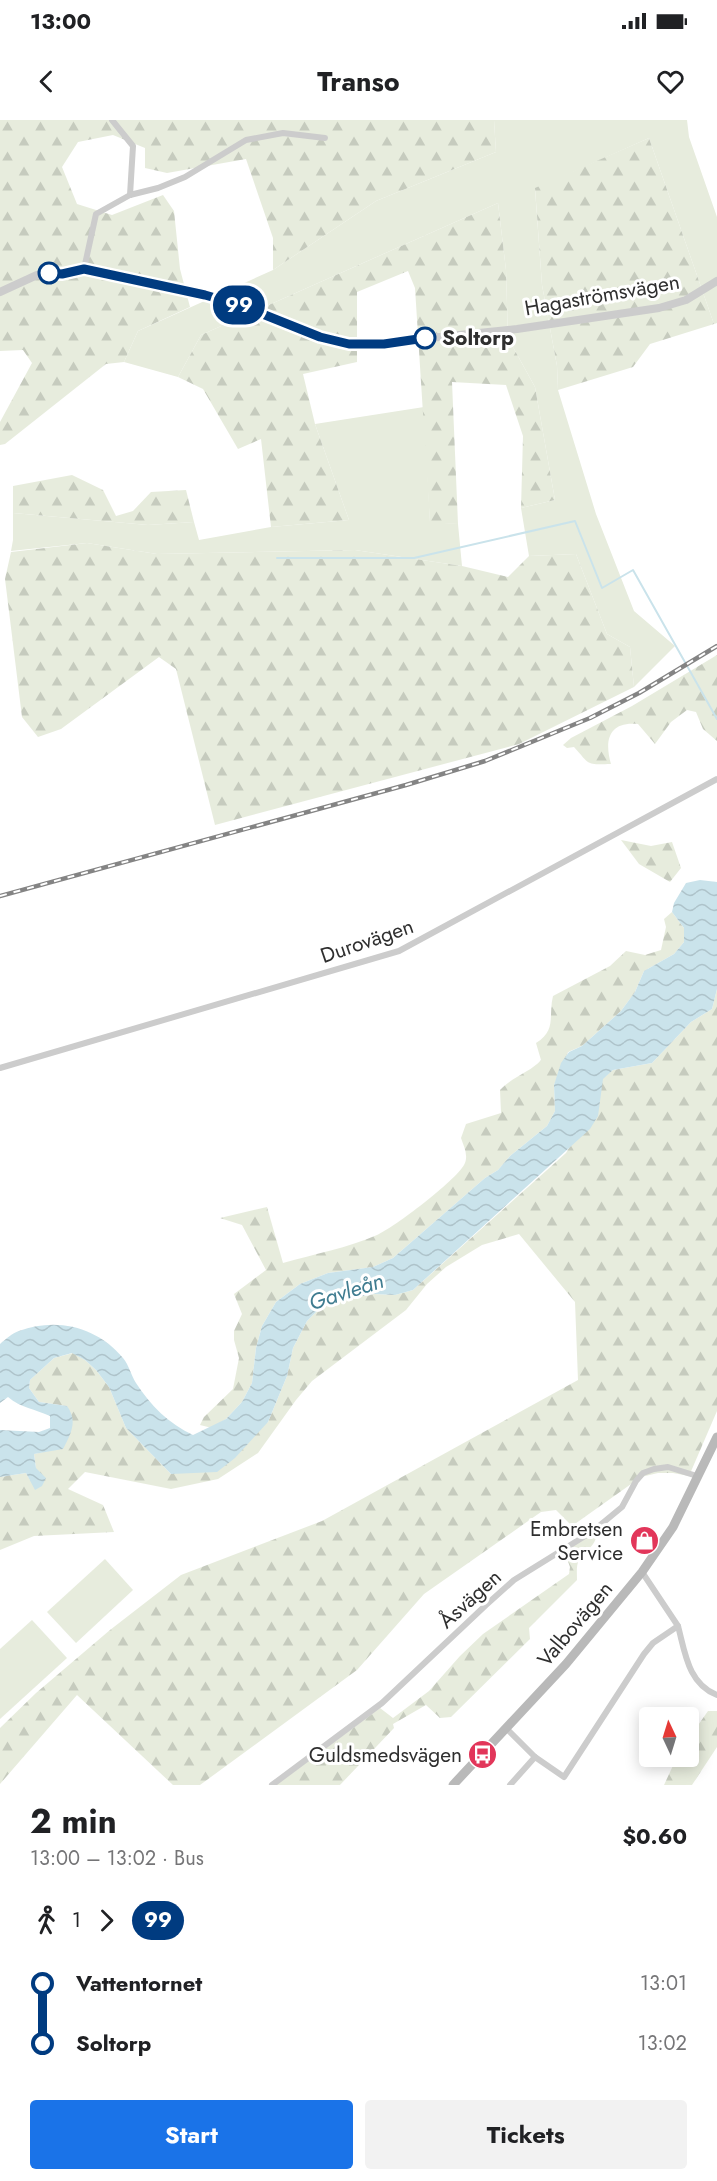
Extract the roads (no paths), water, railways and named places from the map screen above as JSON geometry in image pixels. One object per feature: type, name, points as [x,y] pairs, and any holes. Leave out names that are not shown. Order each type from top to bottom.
[{"type":"main road","name":"Valbovägen","points":[[453,1785],[566,1664],[642,1572],[673,1527],[717,1437]]},
{"type":"street","points":[[112,120],[133,146],[130,195]]},
{"type":"street","points":[[84,269],[96,214],[130,195],[158,188],[185,177],[246,140],[283,133],[326,138]]},
{"type":"street","name":"Hagaströmsvägen","points":[[0,291],[37,275],[62,274],[84,269],[230,302],[320,337],[362,345],[517,328],[659,308],[686,300],[717,281]]},
{"type":"street","name":"Durovägen","points":[[0,1068],[399,951],[717,779]]},
{"type":"street","name":"Åsvägen","points":[[272,1785],[382,1703],[514,1580],[593,1531],[615,1513],[643,1473],[668,1467],[697,1476]]},
{"type":"street","points":[[642,1572],[678,1626],[690,1671],[703,1688],[717,1695]]},
{"type":"street","points":[[563,1785],[564,1777],[644,1654],[653,1643],[678,1626]]},
{"type":"street","points":[[507,1729],[535,1757],[564,1777]]},
{"type":"street","points":[[510,1785],[535,1757]]},
{"type":"water","name":"Gavleån","points":[[700,880],[717,882],[717,989],[712,1009],[691,1022],[652,1063],[613,1070],[603,1079],[598,1116],[590,1129],[413,1290],[395,1295],[374,1294],[321,1307],[307,1321],[293,1348],[287,1376],[268,1422],[235,1458],[217,1472],[171,1474],[126,1428],[109,1387],[96,1370],[85,1360],[72,1353],[54,1358],[30,1380],[29,1388],[39,1402],[67,1406],[73,1422],[71,1433],[63,1449],[34,1454],[36,1468],[46,1478],[42,1486],[35,1490],[26,1473],[0,1477],[0,1430],[39,1432],[50,1428],[50,1416],[23,1406],[8,1397],[0,1403],[0,1344],[14,1333],[33,1327],[62,1325],[76,1328],[89,1332],[113,1347],[127,1364],[147,1399],[168,1420],[193,1435],[226,1419],[242,1402],[252,1383],[256,1348],[262,1326],[276,1302],[300,1284],[328,1273],[373,1267],[393,1258],[547,1126],[555,1111],[554,1085],[561,1063],[569,1052],[582,1046],[621,1011],[635,992],[644,971],[674,954],[684,942],[684,928],[672,912],[674,903],[686,883]]},
{"type":"waterway","points":[[277,558],[414,558],[575,521],[602,588],[633,570],[717,719]]},
{"type":"railway","points":[[0,896],[406,785],[485,761],[590,718],[639,693],[717,646]]},
{"type":"place","name":"Soltorp","points":[[425,338]]},
{"type":"place","name":"Embretsen Service","points":[[644,1541]]},
{"type":"place","name":"Guldsmedsvägen","points":[[483,1755]]}]
